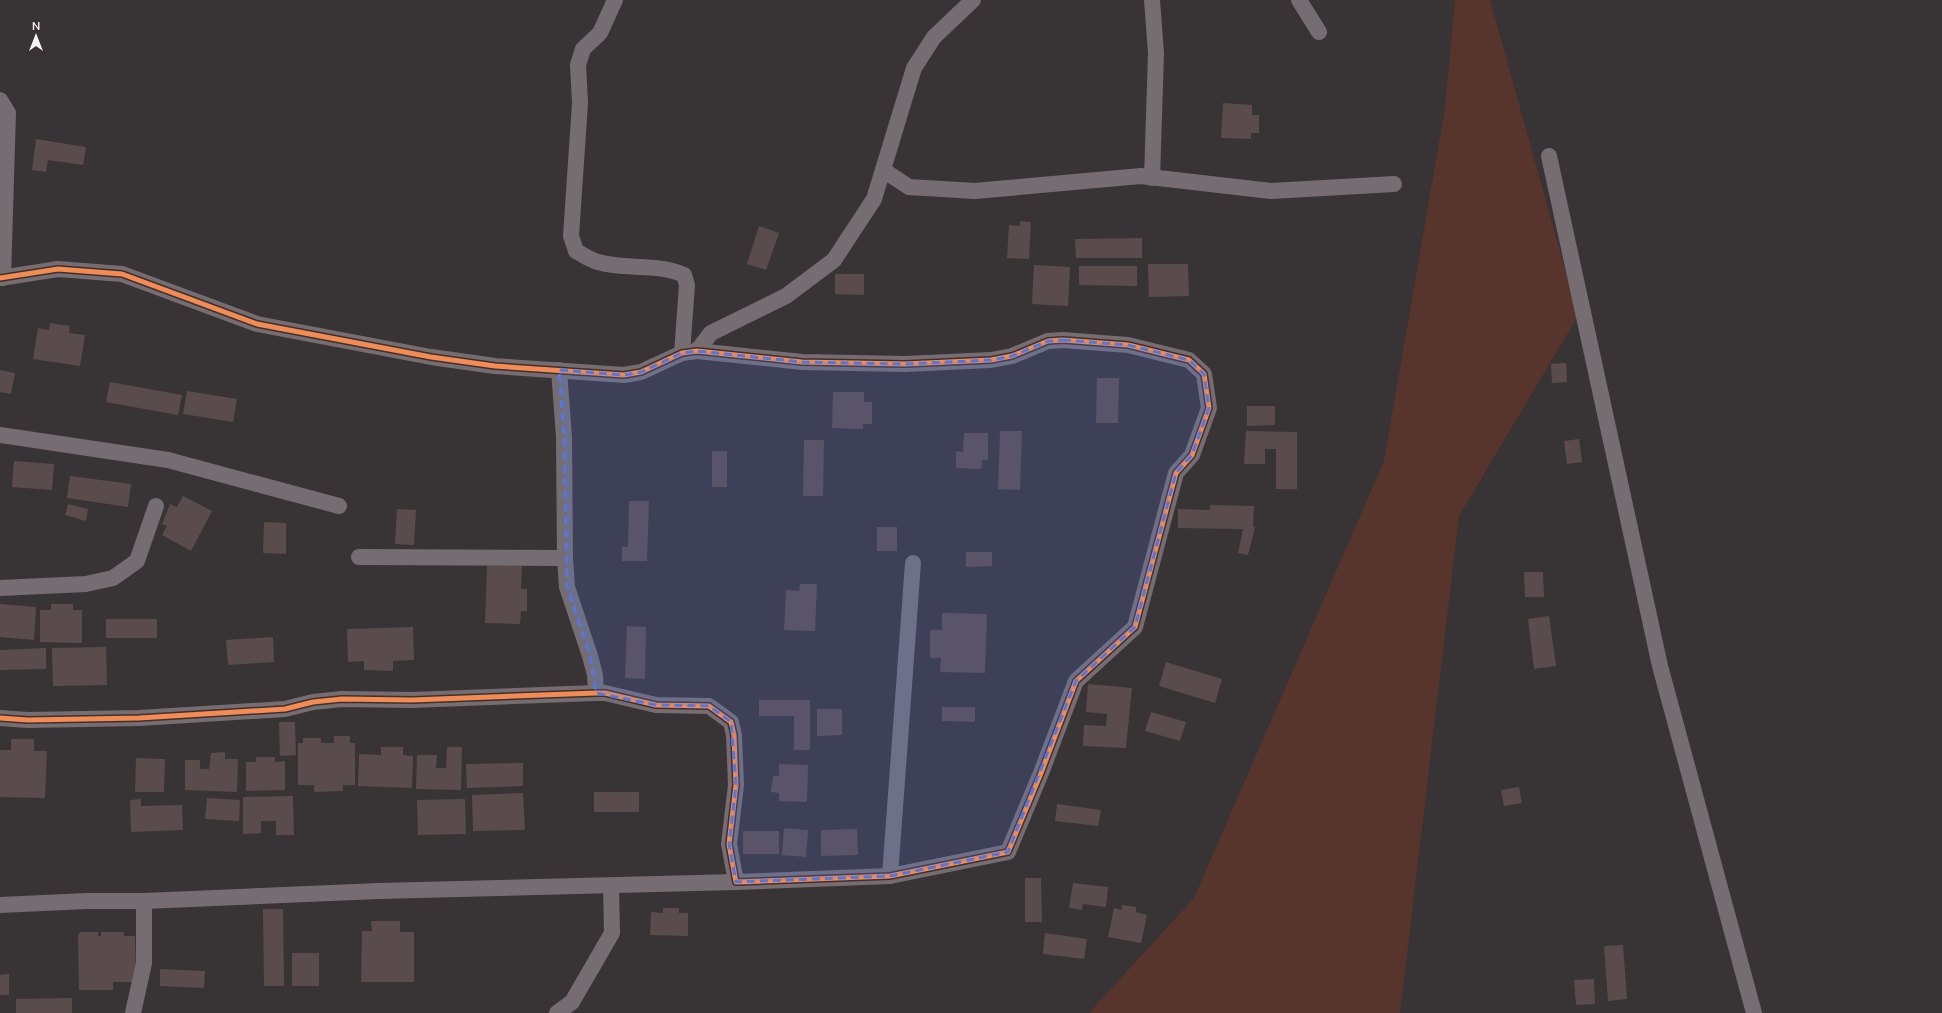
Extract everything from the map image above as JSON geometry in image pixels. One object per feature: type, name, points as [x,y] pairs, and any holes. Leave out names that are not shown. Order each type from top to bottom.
[{"type":"street","points":[[615,0],[600,33],[583,49],[578,65],[580,103],[571,236],[576,251],[596,262],[627,267],[673,270],[684,275],[687,285],[689,352]]},
{"type":"street","points":[[0,100],[8,113],[2,278],[58,269],[122,274],[257,324],[431,357],[495,366],[624,375],[641,372],[689,352],[711,333],[786,296],[834,260],[874,199],[914,68],[934,37],[974,0]]},
{"type":"street","points":[[1152,0],[1156,53],[1152,178]]},
{"type":"street","points":[[1299,0],[1319,32]]},
{"type":"street","points":[[1548,156],[1660,666],[1754,1013]]},
{"type":"street","points":[[884,170],[909,187],[975,191],[1141,176],[1271,191],[1394,184]]},
{"type":"street","points":[[0,904],[144,901],[378,891],[611,886],[890,876],[1008,852],[1041,773],[1076,681],[1135,627],[1176,473],[1192,455],[1209,408],[1204,374],[1189,360],[1128,345],[1063,340],[1048,341],[1012,356],[991,360],[905,364],[802,362],[689,352]]},
{"type":"street","points":[[559,370],[564,437],[565,558],[567,587],[590,656],[595,675],[596,693]]},
{"type":"street","points":[[0,435],[168,460],[339,506]]},
{"type":"street","points":[[0,588],[86,584],[113,578],[137,561],[156,506]]},
{"type":"street","points":[[359,557],[565,558]]},
{"type":"street","points":[[890,876],[913,563]]},
{"type":"street","points":[[0,718],[28,720],[139,718],[285,709],[313,702],[342,699],[412,700],[596,693],[605,693],[656,705],[709,706],[731,722],[734,735],[736,785],[729,844],[736,882]]},
{"type":"street","points":[[558,1013],[572,1002],[612,934],[611,886]]},
{"type":"street","points":[[133,1013],[144,963],[144,901]]},
{"type":"highlighted area","points":[[1063,340],[1128,345],[1189,360],[1204,374],[1209,408],[1192,455],[1176,473],[1135,627],[1076,681],[1008,852],[890,876],[736,882],[729,844],[736,785],[731,722],[709,706],[656,705],[596,693],[590,656],[567,587],[564,437],[559,370],[624,375],[641,372],[682,353],[697,351],[802,362],[905,364],[991,360],[1012,356],[1048,341]]},
{"type":"shaded area","points":[[1455,0],[1490,0],[1578,316],[1459,516],[1400,1013],[1089,1013],[1194,898],[1384,461],[1445,108]]},
{"type":"building","points":[[1223,103],[1252,105],[1252,115],[1259,115],[1259,133],[1251,133],[1251,139],[1221,138]]},
{"type":"building","points":[[36,139],[86,147],[83,165],[48,160],[46,172],[32,170]]},
{"type":"building","points":[[1020,221],[1031,222],[1029,259],[1007,258],[1009,225],[1020,226]]},
{"type":"building","points":[[759,226],[779,233],[766,270],[747,264]]},
{"type":"building","points":[[1142,238],[1142,258],[1076,258],[1075,239]]},
{"type":"building","points":[[1148,264],[1188,264],[1189,296],[1149,297]]},
{"type":"building","points":[[1034,265],[1070,267],[1068,306],[1032,304]]},
{"type":"building","points":[[1079,266],[1137,266],[1137,286],[1079,285]]},
{"type":"building","points":[[835,274],[864,274],[864,295],[835,294]]},
{"type":"building","points":[[50,323],[70,326],[69,333],[85,335],[80,366],[33,359],[38,328],[49,330]]},
{"type":"building","points":[[1566,363],[1567,382],[1552,383],[1551,364]]},
{"type":"building","points":[[0,370],[15,373],[11,394],[0,392]]},
{"type":"building","points":[[1097,378],[1119,378],[1118,423],[1096,423]]},
{"type":"building","points":[[110,382],[182,395],[178,415],[106,402]]},
{"type":"building","points":[[187,391],[237,399],[233,422],[183,414]]},
{"type":"building","points":[[833,392],[864,392],[864,402],[872,402],[872,424],[863,424],[863,429],[832,428]]},
{"type":"building","points":[[1247,406],[1275,406],[1275,425],[1247,426]]},
{"type":"building","points":[[1000,431],[1022,431],[1020,490],[998,489]]},
{"type":"building","points":[[1246,431],[1297,432],[1297,489],[1276,489],[1276,449],[1265,449],[1265,464],[1244,464]]},
{"type":"building","points":[[964,433],[988,433],[988,460],[982,460],[981,469],[956,468],[956,451],[963,452]]},
{"type":"building","points":[[1579,439],[1582,462],[1567,464],[1564,441]]},
{"type":"building","points":[[804,440],[824,440],[823,496],[803,496]]},
{"type":"building","points":[[712,451],[727,451],[727,487],[712,487]]},
{"type":"building","points":[[14,461],[54,464],[52,490],[12,487]]},
{"type":"building","points":[[70,476],[131,484],[128,507],[67,498]]},
{"type":"building","points":[[183,496],[212,511],[191,551],[162,535],[167,526],[162,524],[170,504],[177,507]]},
{"type":"building","points":[[629,501],[649,501],[647,561],[622,561],[622,547],[628,547]]},
{"type":"building","points":[[68,504],[88,509],[86,521],[65,515]]},
{"type":"building","points":[[1210,505],[1254,506],[1253,527],[1255,527],[1248,555],[1238,553],[1243,529],[1178,528],[1178,509],[1210,510]]},
{"type":"building","points":[[397,509],[416,510],[414,545],[395,544]]},
{"type":"building","points":[[264,522],[286,523],[286,554],[263,553]]},
{"type":"building","points":[[877,527],[897,527],[897,551],[877,551]]},
{"type":"building","points":[[966,552],[992,552],[992,566],[966,567]]},
{"type":"building","points":[[487,566],[522,566],[521,589],[527,589],[527,611],[521,611],[520,624],[485,623]]},
{"type":"building","points":[[1524,572],[1543,572],[1544,597],[1525,597]]},
{"type":"building","points":[[800,584],[817,584],[815,631],[784,630],[786,590],[799,591]]},
{"type":"building","points":[[0,604],[36,607],[34,640],[0,637]]},
{"type":"building","points":[[51,604],[73,604],[73,610],[82,610],[82,643],[40,642],[40,610],[51,610]]},
{"type":"building","points":[[942,613],[987,614],[985,673],[940,672],[941,658],[930,658],[930,630],[942,630]]},
{"type":"building","points":[[1549,616],[1556,666],[1534,669],[1528,619]]},
{"type":"building","points":[[106,619],[157,619],[157,638],[106,638]]},
{"type":"building","points":[[627,626],[646,627],[645,679],[625,678]]},
{"type":"building","points":[[413,627],[414,660],[393,661],[393,671],[364,670],[364,661],[348,662],[347,629]]},
{"type":"building","points":[[273,637],[274,662],[228,665],[226,640]]},
{"type":"building","points":[[106,647],[107,685],[53,686],[52,648]]},
{"type":"building","points":[[46,648],[46,669],[0,670],[0,650]]},
{"type":"building","points":[[1166,662],[1222,679],[1215,703],[1159,686]]},
{"type":"building","points":[[1088,684],[1132,688],[1126,748],[1083,746],[1084,725],[1106,726],[1107,714],[1086,712]]},
{"type":"building","points":[[759,700],[810,700],[810,750],[794,750],[794,716],[759,716]]},
{"type":"building","points":[[942,707],[975,707],[975,722],[942,721]]},
{"type":"building","points":[[817,709],[842,709],[842,735],[817,736]]},
{"type":"building","points":[[1151,712],[1186,722],[1180,741],[1145,731]]},
{"type":"building","points":[[279,722],[295,722],[296,755],[280,756]]},
{"type":"building","points":[[334,736],[350,736],[350,743],[355,743],[355,785],[343,785],[343,791],[314,792],[314,785],[298,785],[298,743],[303,743],[303,738],[321,738],[321,743],[334,743]]},
{"type":"building","points":[[11,739],[34,739],[34,751],[47,751],[45,798],[0,797],[0,750],[11,750]]},
{"type":"building","points":[[381,747],[403,747],[403,755],[413,756],[412,788],[358,786],[359,754],[381,755]]},
{"type":"building","points":[[447,747],[462,747],[461,790],[416,789],[417,755],[437,755],[436,768],[446,768]]},
{"type":"building","points":[[225,752],[225,759],[238,759],[237,792],[185,790],[185,760],[200,760],[200,769],[209,769],[211,753]]},
{"type":"building","points":[[256,757],[275,757],[275,762],[285,761],[285,790],[246,791],[246,762],[256,762]]},
{"type":"building","points":[[136,758],[165,759],[164,792],[135,792]]},
{"type":"building","points":[[523,763],[523,786],[467,788],[466,764]]},
{"type":"building","points":[[779,764],[808,765],[807,802],[779,801],[779,793],[771,792],[773,776],[779,776]]},
{"type":"building","points":[[1519,787],[1522,803],[1504,806],[1501,790]]},
{"type":"building","points":[[594,792],[639,792],[639,812],[594,812]]},
{"type":"building","points":[[523,793],[525,830],[473,831],[472,795]]},
{"type":"building","points":[[293,796],[294,835],[276,835],[276,821],[261,821],[261,833],[243,834],[243,797]]},
{"type":"building","points":[[207,798],[240,800],[239,821],[205,819]]},
{"type":"building","points":[[141,799],[141,806],[182,805],[183,830],[131,832],[130,800]]},
{"type":"building","points":[[465,799],[466,834],[418,835],[417,800]]},
{"type":"building","points":[[1057,804],[1101,810],[1098,826],[1055,821]]},
{"type":"building","points":[[784,828],[808,830],[806,857],[782,855]]},
{"type":"building","points":[[857,829],[858,855],[821,856],[821,830]]},
{"type":"building","points":[[743,831],[779,831],[779,854],[743,854]]},
{"type":"building","points":[[1025,878],[1041,878],[1042,922],[1025,922]]},
{"type":"building","points":[[1073,883],[1108,887],[1106,907],[1083,904],[1082,910],[1069,908]]},
{"type":"building","points":[[1122,905],[1136,907],[1136,912],[1147,915],[1141,943],[1108,937],[1114,908],[1122,910]]},
{"type":"building","points":[[663,908],[679,908],[679,913],[688,913],[688,936],[650,935],[651,912],[663,913]]},
{"type":"building","points":[[263,909],[283,909],[284,986],[264,986]]},
{"type":"building","points":[[371,921],[400,921],[400,932],[414,932],[414,982],[361,982],[362,931],[372,931]]},
{"type":"building","points":[[80,932],[98,932],[98,936],[101,936],[101,932],[124,932],[124,936],[135,936],[136,982],[113,982],[113,990],[79,990],[78,936]]},
{"type":"building","points":[[1045,933],[1087,939],[1084,959],[1043,954]]},
{"type":"building","points":[[1623,945],[1627,999],[1608,1001],[1604,946]]},
{"type":"building","points":[[292,953],[319,953],[319,986],[292,986]]},
{"type":"building","points":[[160,969],[205,971],[204,988],[160,986]]},
{"type":"building","points":[[9,974],[9,995],[0,995],[0,975]]},
{"type":"building","points":[[1594,979],[1595,1004],[1576,1005],[1574,980]]},
{"type":"building","points":[[72,998],[72,1013],[16,1013],[16,999]]},
{"type":"cycle path","points":[[0,278],[58,269],[122,274],[257,324],[431,357],[495,366],[624,375],[641,372],[682,353],[697,351],[802,362],[905,364],[991,360],[1012,356],[1048,341],[1063,340],[1128,345],[1189,360],[1204,374],[1209,408],[1192,455],[1176,473],[1135,627],[1076,681],[1041,773],[1008,852],[890,876],[736,882],[729,844],[736,785],[734,735],[731,722],[709,706],[656,705],[605,693],[596,693],[412,700],[342,699],[313,702],[285,709],[139,718],[28,720],[0,718]]}]
